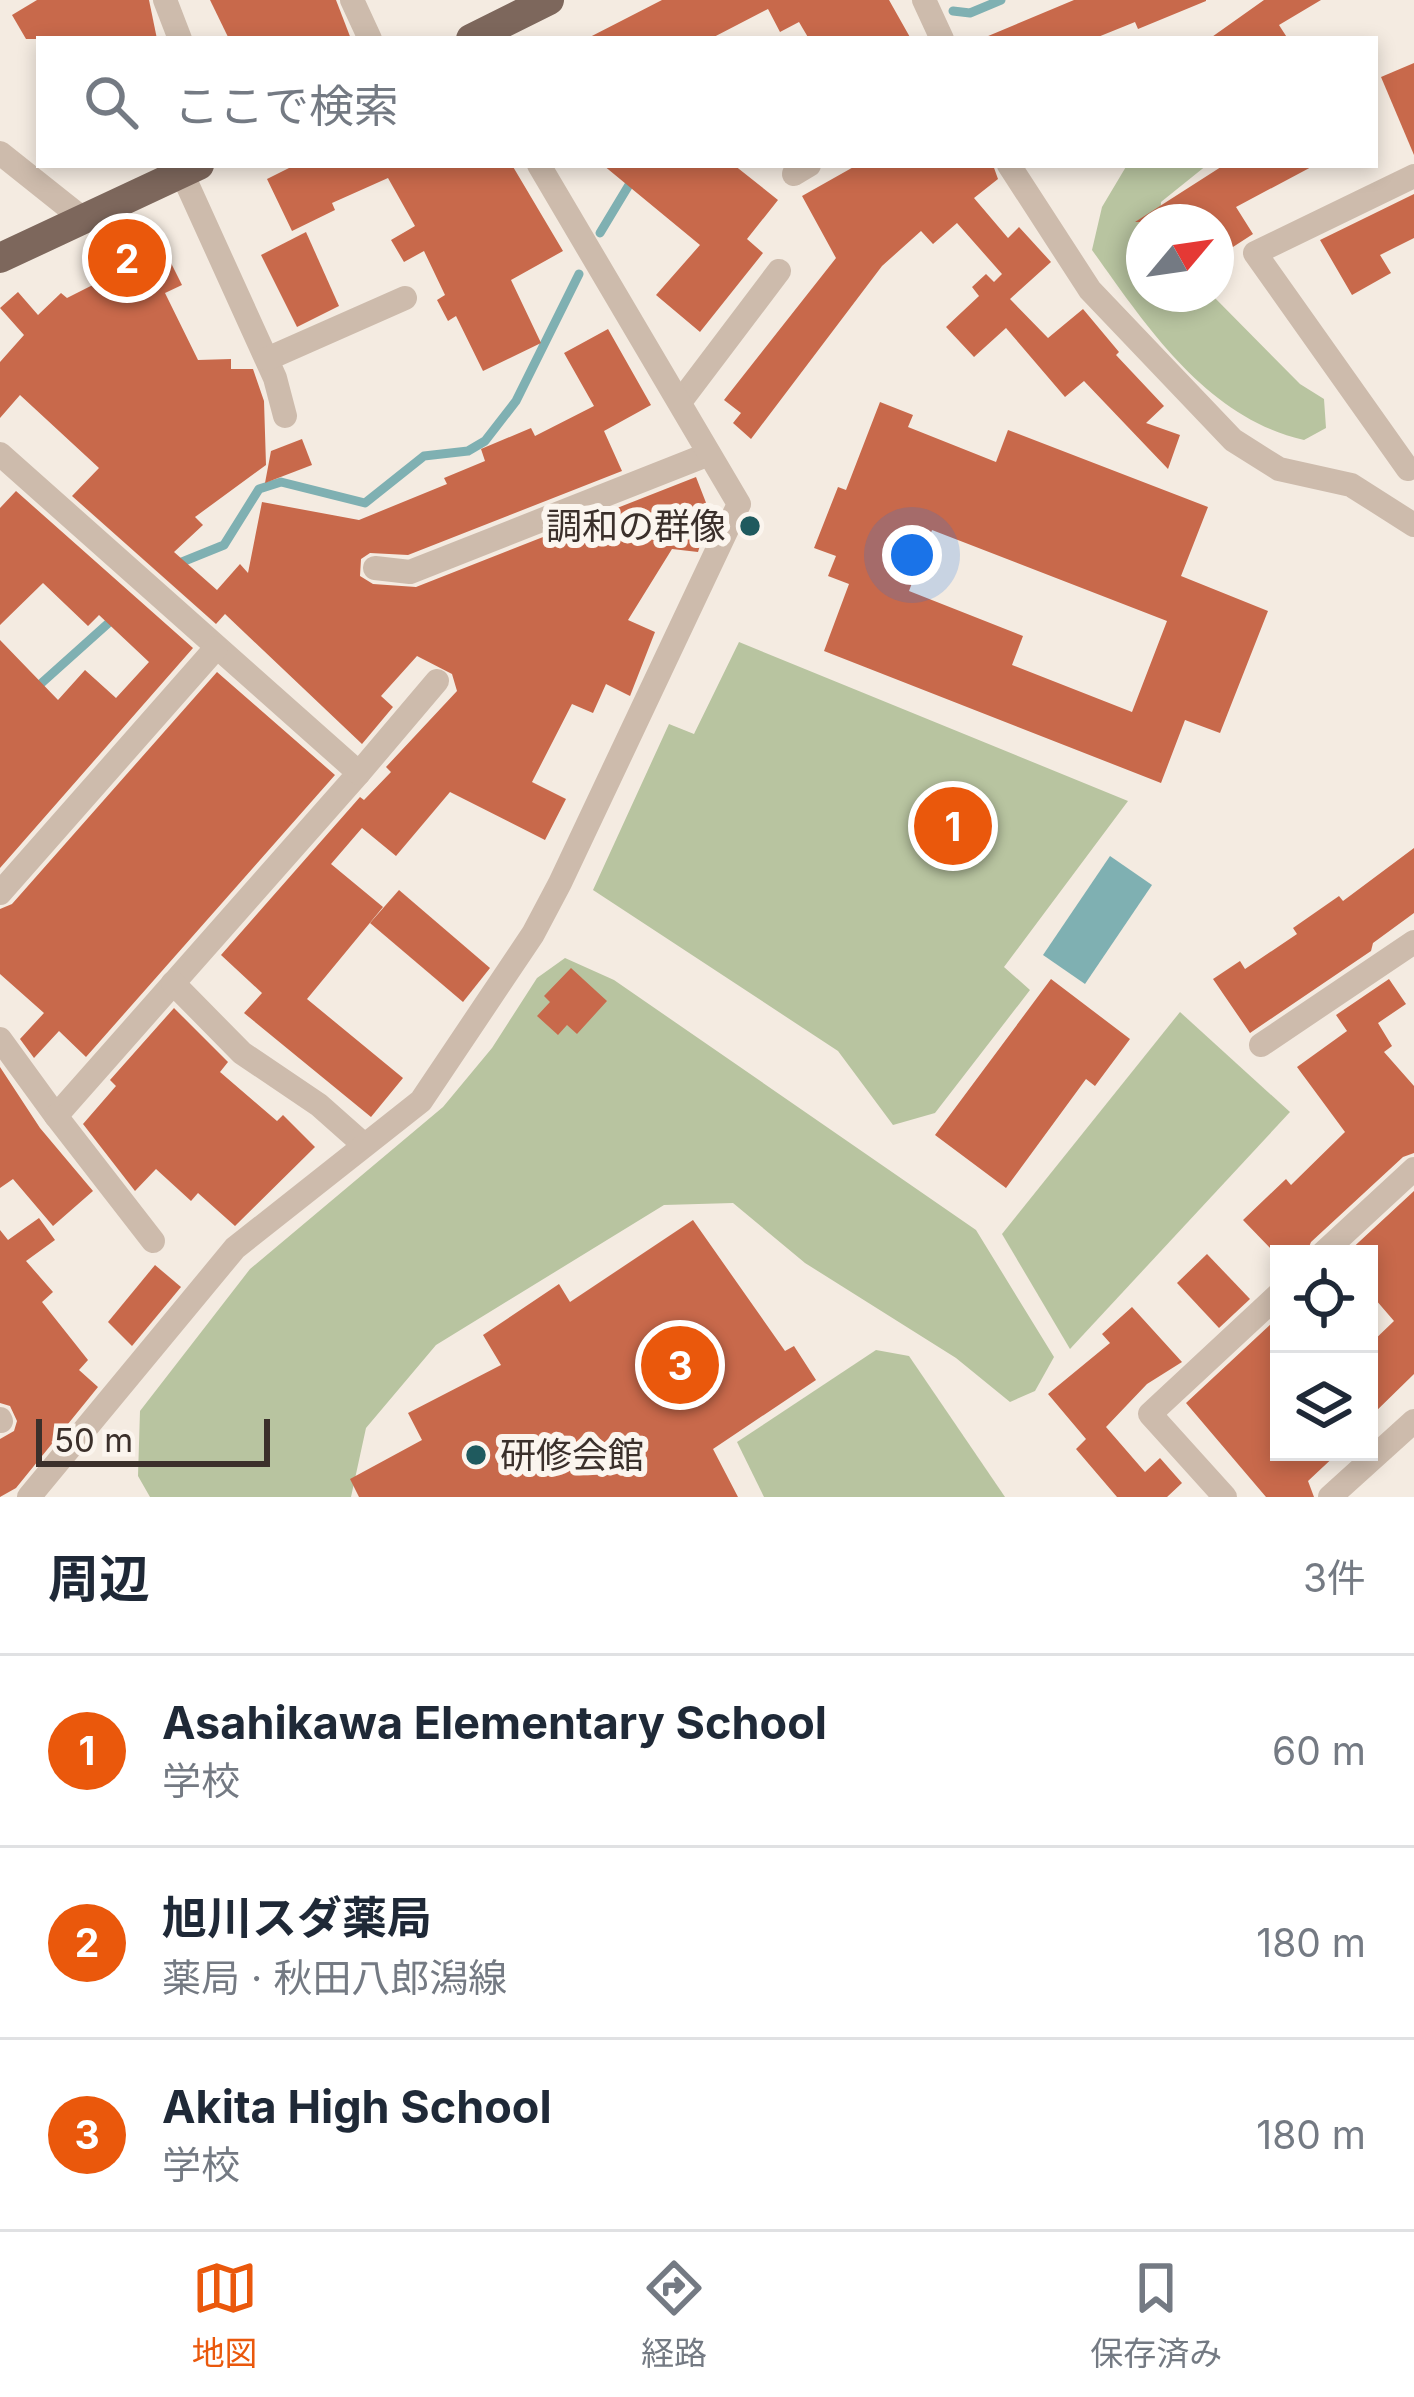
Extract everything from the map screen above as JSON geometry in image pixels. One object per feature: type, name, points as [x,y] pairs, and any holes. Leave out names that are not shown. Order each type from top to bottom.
[{"type":"main road","points":[[477,36],[542,2]]},
{"type":"main road","points":[[0,258],[190,169]]},
{"type":"street","points":[[164,0],[179,36]]},
{"type":"street","points":[[352,0],[369,36]]},
{"type":"street","points":[[924,0],[941,36]]},
{"type":"street","points":[[0,153],[82,219]]},
{"type":"street","points":[[28,1497],[235,1248],[421,1101],[533,934],[739,504],[541,168]]},
{"type":"street","points":[[1011,168],[1090,290],[1233,440],[1279,469],[1352,485],[1408,514],[1411,468],[1255,253],[1414,176]]},
{"type":"street","points":[[190,169],[267,359],[285,416]]},
{"type":"street","points":[[680,402],[779,271]]},
{"type":"street","points":[[267,359],[405,298]]},
{"type":"street","points":[[0,454],[359,773]]},
{"type":"street","points":[[375,568],[410,572],[709,454]]},
{"type":"street","points":[[0,893],[216,648]]},
{"type":"street","points":[[56,1116],[436,681]]},
{"type":"street","points":[[1261,1045],[1414,942]]},
{"type":"street","points":[[173,983],[242,1053],[320,1105],[363,1144]]},
{"type":"street","points":[[0,1039],[154,1241]]},
{"type":"street","points":[[1332,1245],[1414,1168]]},
{"type":"street","points":[[1225,1497],[1150,1414],[1270,1302]]},
{"type":"street","points":[[1330,1497],[1414,1421]]},
{"type":"green space","points":[[1125,168],[1203,168],[1161,204],[1126,204],[1126,297],[1092,250],[1102,207]]},
{"type":"green space","points":[[1137,312],[1229,312],[1300,384],[1324,399],[1326,428],[1304,440],[1269,429],[1209,391]]},
{"type":"green space","points":[[739,642],[1128,801],[1004,967],[1030,990],[935,1113],[893,1125],[838,1051],[593,890],[669,724],[694,734]]},
{"type":"green space","points":[[565,958],[614,980],[976,1230],[1054,1357],[1035,1391],[1010,1402],[956,1358],[805,1263],[733,1203],[664,1205],[436,1345],[366,1428],[351,1497],[150,1497],[138,1476],[140,1411],[250,1269],[443,1107],[492,1048],[537,978]]},
{"type":"green space","points":[[1180,1012],[1290,1112],[1070,1349],[1002,1234]]},
{"type":"green space","points":[[876,1350],[909,1356],[1005,1497],[764,1497],[737,1442]]},
{"type":"water","points":[[1110,856],[1152,885],[1085,984],[1043,955]]},
{"type":"building","points":[[37,0],[149,0],[156,36],[26,39],[12,15]]},
{"type":"building","points":[[210,0],[336,0],[350,36],[228,36]]},
{"type":"building","points":[[662,0],[889,0],[909,36],[807,36],[799,22],[780,32],[768,9],[716,36],[592,36]]},
{"type":"building","points":[[1074,0],[1206,0],[1138,29],[1135,22],[1100,36],[988,36]]},
{"type":"building","points":[[1264,0],[1321,0],[1279,25],[1286,36],[1213,36]]},
{"type":"building","points":[[1414,63],[1414,155],[1381,77]]},
{"type":"building","points":[[289,168],[514,168],[563,251],[511,280],[541,343],[483,371],[456,316],[448,321],[437,300],[445,295],[424,251],[404,262],[391,240],[415,226],[388,178],[332,203],[335,210],[292,231],[267,179]]},
{"type":"building","points":[[607,168],[738,168],[778,200],[747,239],[763,253],[700,332],[656,295],[700,245]]},
{"type":"building","points":[[852,168],[994,168],[998,179],[974,198],[1008,238],[1019,227],[1051,262],[1010,299],[1048,338],[1083,309],[1119,352],[1116,355],[1164,406],[1146,423],[1180,435],[1168,469],[1084,381],[1065,397],[1006,328],[974,357],[946,327],[979,296],[972,287],[986,274],[994,282],[1002,274],[957,223],[933,244],[921,231],[882,266],[751,439],[733,423],[741,413],[724,400],[836,258],[802,196]]},
{"type":"building","points":[[1219,168],[1309,168],[1236,207],[1253,234],[1234,246],[1234,204],[1163,204]]},
{"type":"building","points":[[1414,194],[1414,238],[1380,255],[1391,273],[1352,295],[1320,240]]},
{"type":"building","points":[[306,232],[339,306],[297,327],[261,255]]},
{"type":"building","points":[[164,249],[182,285],[165,293],[198,360],[231,359],[231,369],[253,369],[264,401],[266,465],[195,517],[203,525],[174,552],[217,590],[240,564],[248,573],[262,502],[359,520],[447,484],[444,478],[485,461],[481,449],[531,428],[535,436],[594,406],[564,353],[608,329],[651,405],[604,431],[622,471],[408,555],[370,553],[361,559],[360,576],[373,584],[416,587],[696,477],[710,513],[698,552],[672,549],[628,620],[655,632],[630,696],[606,684],[593,713],[572,704],[532,782],[566,799],[545,840],[450,792],[396,856],[362,828],[331,864],[383,907],[307,999],[403,1078],[371,1117],[244,1013],[262,993],[221,955],[360,797],[364,800],[391,772],[386,767],[457,691],[452,674],[417,656],[381,696],[393,707],[362,744],[225,614],[216,624],[72,496],[99,468],[20,395],[0,418],[0,362],[24,335],[0,308],[18,292],[38,315],[61,293],[67,298]]},
{"type":"building","points":[[880,402],[913,415],[908,427],[996,462],[1008,430],[1208,507],[1181,576],[1268,611],[1220,733],[1185,720],[1161,783],[824,651],[849,584],[828,576],[836,556],[814,548],[838,487],[846,490]],"holes":[[[932,530],[1167,621],[1132,712],[1012,665],[1023,636],[909,591]]]},
{"type":"building","points":[[302,439],[312,465],[265,483],[271,451]]},
{"type":"building","points":[[16,491],[193,648],[0,868],[0,640],[58,700],[85,670],[116,698],[149,662],[99,615],[88,626],[43,583],[0,625],[0,508]]},
{"type":"building","points":[[217,672],[335,775],[86,1057],[59,1031],[34,1058],[20,1039],[44,1013],[0,974],[0,909],[12,904]]},
{"type":"building","points":[[1414,848],[1414,913],[1373,943],[1371,951],[1250,1033],[1213,979],[1240,961],[1245,969],[1297,934],[1293,928],[1339,896],[1343,901]]},
{"type":"building","points":[[399,890],[490,968],[463,1002],[370,923]]},
{"type":"building","points":[[571,968],[607,1001],[577,1034],[567,1025],[558,1035],[537,1016],[550,1002],[544,996]]},
{"type":"building","points":[[1051,979],[1130,1039],[1095,1086],[1086,1079],[1006,1188],[935,1135]]},
{"type":"building","points":[[1389,979],[1406,1004],[1378,1023],[1392,1046],[1384,1052],[1414,1086],[1414,1153],[1403,1157],[1310,1245],[1270,1248],[1243,1220],[1286,1179],[1291,1185],[1345,1132],[1297,1067],[1347,1031],[1336,1015]]},
{"type":"building","points":[[174,1008],[228,1062],[220,1072],[277,1121],[283,1115],[315,1147],[235,1226],[198,1193],[191,1201],[156,1169],[135,1191],[83,1124],[116,1086],[110,1080]]},
{"type":"building","points":[[0,1067],[40,1128],[93,1191],[53,1226],[13,1179],[0,1188]]},
{"type":"building","points":[[1414,1191],[1414,1374],[1378,1409],[1378,1336],[1394,1321],[1378,1302],[1378,1245],[1356,1245]]},
{"type":"building","points":[[39,1218],[55,1240],[26,1261],[53,1292],[42,1302],[88,1360],[79,1370],[98,1387],[16,1488],[0,1497],[0,1439],[14,1431],[17,1421],[10,1406],[0,1403],[0,1230],[8,1240]]},
{"type":"building","points":[[693,1220],[785,1351],[794,1346],[816,1380],[713,1449],[738,1497],[359,1497],[350,1479],[422,1440],[408,1413],[501,1365],[483,1335],[559,1284],[570,1302]]},
{"type":"building","points":[[1207,1254],[1250,1299],[1219,1328],[1177,1283]]},
{"type":"building","points":[[155,1265],[181,1287],[132,1346],[108,1322]]},
{"type":"building","points":[[1132,1307],[1182,1362],[1147,1384],[1106,1427],[1145,1472],[1160,1458],[1182,1483],[1167,1497],[1117,1497],[1076,1449],[1086,1439],[1048,1394],[1110,1343],[1102,1334]]},
{"type":"building","points":[[1270,1325],[1270,1461],[1329,1461],[1308,1481],[1314,1497],[1266,1497],[1186,1403]]},
{"type":"waterway","points":[[953,11],[970,13],[1001,0]]},
{"type":"waterway","points":[[600,233],[639,168]]},
{"type":"waterway","points":[[177,564],[224,545],[259,489],[281,482],[365,503],[424,456],[468,451],[485,441],[516,401],[579,274]]},
{"type":"waterway","points":[[36,688],[113,619]]},
{"type":"place","name":"旭川スダ薬局","points":[[127,258]]},
{"type":"place","name":"調和の群像","points":[[750,526]]},
{"type":"place","name":"Asahikawa Elementary School","points":[[953,826]]},
{"type":"place","name":"Akita High School","points":[[680,1365]]},
{"type":"place","name":"研修会館","points":[[476,1455]]}]
